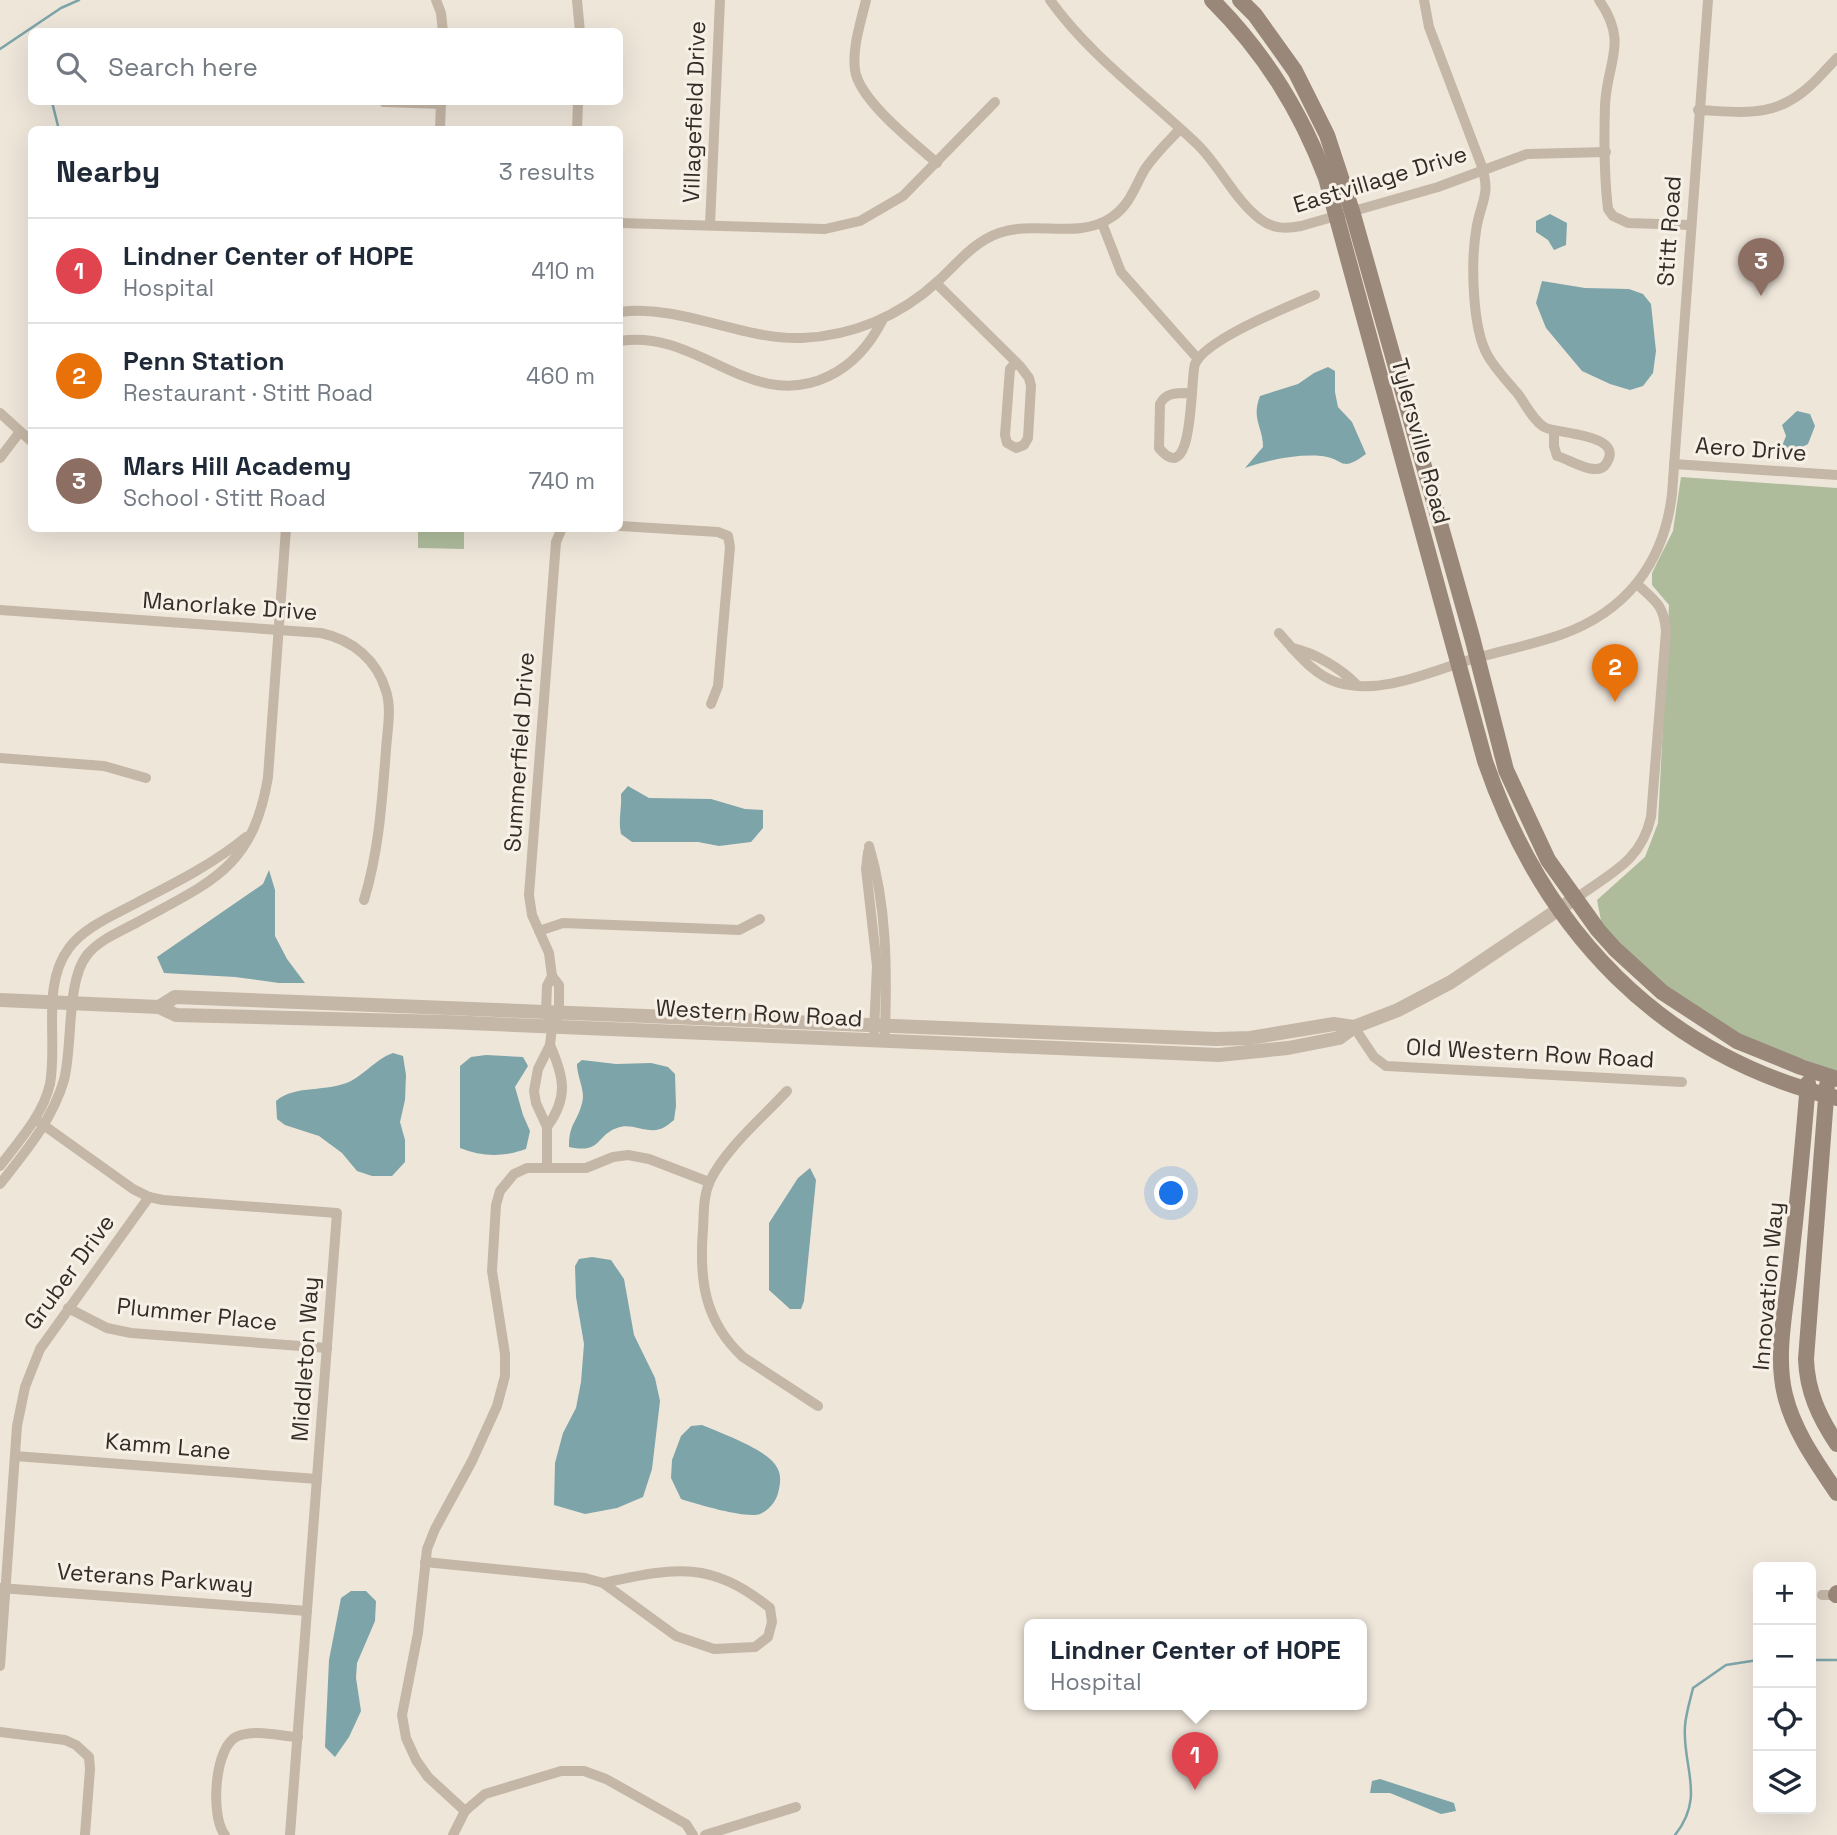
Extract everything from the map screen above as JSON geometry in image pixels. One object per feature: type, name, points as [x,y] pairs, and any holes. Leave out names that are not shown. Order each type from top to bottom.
[{"type":"main road","name":"Tylersville Road","points":[[1212,0],[1263,57],[1287,93],[1344,213],[1478,658],[1506,770],[1548,860],[1575,899]]},
{"type":"main road","name":"Tylersville Road","points":[[1240,0],[1255,15],[1307,92],[1327,135],[1344,213],[1485,761],[1499,801],[1539,881],[1558,910]]},
{"type":"main road","points":[[1575,899],[1615,949],[1662,992],[1737,1041],[1832,1077]]},
{"type":"main road","points":[[1558,910],[1587,947],[1652,1010],[1693,1039],[1808,1091],[1832,1097]]},
{"type":"main road","name":"Innovation Way","points":[[1809,1070],[1784,1321],[1782,1377],[1790,1412],[1797,1427],[1837,1493]]},
{"type":"main road","name":"Innovation Way","points":[[1832,1077],[1806,1359],[1809,1389],[1815,1407],[1837,1444]]},
{"type":"street","points":[[436,0],[442,13],[443,28]]},
{"type":"street","points":[[577,0],[580,28]]},
{"type":"street","name":"Villagefield Drive","points":[[710,225],[720,0]]},
{"type":"street","points":[[866,0],[855,56],[859,84],[872,102],[937,163]]},
{"type":"street","name":"Eastvillage Drive","points":[[1050,0],[1079,37],[1200,147],[1252,212],[1268,224],[1289,228],[1438,187],[1527,154],[1606,152]]},
{"type":"street","points":[[1424,0],[1429,27],[1483,169],[1487,192],[1475,234],[1478,329],[1482,343],[1496,368],[1537,421],[1554,432],[1569,431],[1596,440],[1608,449],[1607,463],[1595,470],[1557,456],[1553,446],[1554,432]]},
{"type":"street","points":[[1599,0],[1609,14],[1615,35],[1615,55],[1605,104],[1607,201],[1613,216],[1628,223],[1690,225]]},
{"type":"street","name":"Stitt Road","points":[[1674,464],[1707,0]]},
{"type":"street","points":[[1698,110],[1751,113],[1781,107],[1806,90],[1837,58]]},
{"type":"street","points":[[623,223],[825,229],[860,220],[892,204],[937,163],[995,102]]},
{"type":"street","points":[[440,126],[441,105]]},
{"type":"street","points":[[577,126],[578,105]]},
{"type":"street","points":[[623,312],[664,313],[779,338],[816,337],[838,333],[883,319],[918,298],[972,248],[996,233],[1024,228],[1075,228],[1102,223],[1127,202],[1145,170],[1180,129]]},
{"type":"street","points":[[1102,223],[1121,272],[1198,359]]},
{"type":"street","points":[[936,283],[1016,362],[1029,378],[1031,386],[1028,438],[1024,445],[1016,448],[1007,443],[1005,435],[1010,369],[1016,362]]},
{"type":"street","points":[[1191,393],[1171,394],[1163,398],[1160,404],[1160,448],[1164,454],[1171,457],[1184,452],[1186,445],[1191,393],[1193,372],[1198,359],[1214,344],[1315,295]]},
{"type":"street","points":[[623,341],[668,343],[702,356],[754,382],[796,386],[824,379],[848,364],[873,338],[883,319]]},
{"type":"street","points":[[0,413],[28,439]]},
{"type":"street","points":[[0,458],[19,433]]},
{"type":"street","name":"Aero Drive","points":[[1279,633],[1301,661],[1338,683],[1383,685],[1458,664],[1577,628],[1608,610],[1638,585],[1652,563],[1666,531],[1674,464],[1837,475]]},
{"type":"street","points":[[623,526],[718,532],[728,536],[730,547],[718,686],[711,704]]},
{"type":"street","points":[[0,1166],[54,1108],[64,1079],[79,970],[85,957],[95,946],[221,874],[239,855],[261,813],[268,777],[286,532]]},
{"type":"street","name":"Summerfield Drive","points":[[552,1027],[559,985],[552,976],[549,953],[532,915],[529,895],[556,542],[560,532]]},
{"type":"street","points":[[1575,899],[1629,860],[1647,835],[1651,817],[1665,631],[1664,614],[1657,602],[1638,585]]},
{"type":"street","name":"Manorlake Drive","points":[[0,610],[321,633],[343,640],[367,657],[386,689],[388,719],[380,828],[373,871],[364,900]]},
{"type":"street","points":[[0,758],[104,766],[146,778]]},
{"type":"street","points":[[0,1184],[39,1122],[50,1083],[56,977],[60,963],[76,939],[215,860],[250,833]]},
{"type":"street","points":[[879,1041],[887,961],[876,869],[869,846],[866,869],[877,966],[880,1025]]},
{"type":"street","name":"Western Row Road","points":[[0,1000],[54,1002],[73,1006],[159,1007],[176,1015],[552,1027],[1219,1055],[1288,1048],[1339,1038],[1354,1027],[1430,995],[1575,899]]},
{"type":"street","points":[[539,931],[564,923],[739,930],[760,919]]},
{"type":"street","name":"Western Row Road","points":[[159,1007],[175,997],[1216,1039],[1272,1035],[1334,1024],[1354,1027]]},
{"type":"street","points":[[547,1168],[547,1127],[534,1091],[538,1069],[551,1045],[552,1027]]},
{"type":"street","name":"Old Western Row Road","points":[[1354,1027],[1374,1058],[1386,1066],[1682,1082]]},
{"type":"street","points":[[547,1127],[558,1110],[563,1088],[558,1061],[551,1045]]},
{"type":"street","points":[[788,1091],[731,1152],[709,1182],[703,1210],[700,1268],[716,1323],[733,1347],[743,1357],[817,1406]]},
{"type":"street","name":"Middleton Way","points":[[39,1122],[133,1189],[149,1197],[337,1213],[290,1835]]},
{"type":"street","points":[[465,1811],[428,1777],[416,1760],[406,1738],[402,1715],[418,1633],[425,1562],[435,1529],[472,1461],[497,1406],[505,1376],[504,1343],[492,1271],[497,1198],[514,1174],[527,1168],[586,1168],[613,1157],[635,1155],[709,1182]]},
{"type":"street","name":"Gruber Drive","points":[[0,1666],[3,1588],[20,1405],[32,1366],[40,1349],[68,1308],[149,1197]]},
{"type":"street","name":"Plummer Place","points":[[68,1308],[107,1328],[131,1333],[327,1348]]},
{"type":"street","name":"Kamm Lane","points":[[15,1456],[317,1479]]},
{"type":"street","points":[[425,1562],[585,1578],[603,1583],[676,1636],[714,1649],[755,1647],[768,1637],[772,1622],[770,1608],[752,1594],[698,1572],[688,1569],[658,1571],[603,1583]]},
{"type":"street","name":"Veterans Parkway","points":[[3,1588],[307,1611]]},
{"type":"street","points":[[0,1732],[65,1740],[76,1745],[89,1757],[85,1835]]},
{"type":"street","points":[[225,1835],[219,1828],[216,1815],[220,1766],[227,1743],[238,1736],[252,1733],[298,1737]]},
{"type":"street","points":[[453,1835],[465,1811],[485,1794],[561,1771],[584,1771],[606,1779],[686,1824],[693,1835]]},
{"type":"street","points":[[705,1835],[796,1807]]},
{"type":"green space","points":[[1681,477],[1837,488],[1837,1071],[1754,1042],[1704,1013],[1664,986],[1602,926],[1597,900],[1645,857],[1658,823],[1669,605],[1652,585],[1652,573],[1673,531]]},
{"type":"green space","points":[[418,532],[464,532],[464,549],[418,548]]},
{"type":"water","points":[[1550,214],[1567,223],[1566,245],[1554,250],[1548,240],[1536,232],[1536,221]]},
{"type":"water","points":[[1542,281],[1585,288],[1629,289],[1643,294],[1651,304],[1656,351],[1653,373],[1643,386],[1630,390],[1582,371],[1546,328],[1536,303]]},
{"type":"water","points":[[1328,367],[1335,371],[1338,407],[1352,422],[1366,454],[1346,464],[1329,457],[1302,456],[1245,468],[1263,447],[1257,417],[1260,396],[1298,384]]},
{"type":"water","points":[[1797,411],[1810,414],[1815,426],[1808,444],[1796,450],[1782,446],[1786,436],[1782,425]]},
{"type":"water","points":[[628,786],[649,798],[711,799],[745,809],[763,810],[763,828],[751,842],[719,846],[698,842],[632,842],[621,834],[620,829],[621,794]]},
{"type":"water","points":[[269,870],[275,890],[275,936],[287,959],[305,983],[164,973],[157,957],[263,884]]},
{"type":"water","points":[[393,1053],[403,1056],[406,1075],[405,1100],[400,1122],[405,1140],[405,1162],[392,1176],[372,1176],[357,1171],[342,1153],[319,1136],[285,1125],[277,1119],[276,1101],[284,1096],[302,1090],[342,1085]]},
{"type":"water","points":[[471,1057],[523,1057],[528,1066],[515,1087],[530,1131],[526,1149],[493,1155],[460,1148],[460,1066]]},
{"type":"water","points":[[582,1060],[616,1064],[651,1063],[668,1067],[675,1074],[674,1120],[664,1128],[655,1130],[628,1126],[617,1128],[593,1146],[580,1149],[569,1147],[570,1133],[583,1099],[577,1064]]},
{"type":"water","points":[[810,1168],[816,1180],[804,1301],[801,1309],[790,1309],[769,1290],[769,1223],[798,1178]]},
{"type":"water","points":[[592,1257],[611,1260],[624,1279],[634,1335],[655,1378],[660,1401],[652,1469],[643,1497],[617,1508],[585,1514],[554,1505],[555,1463],[563,1433],[576,1408],[581,1382],[584,1344],[576,1297],[575,1266],[579,1259]]},
{"type":"water","points":[[702,1425],[751,1446],[774,1463],[779,1473],[780,1485],[775,1500],[767,1510],[760,1514],[744,1514],[681,1499],[671,1478],[672,1460],[681,1436],[691,1426]]},
{"type":"water","points":[[351,1591],[366,1591],[376,1601],[375,1621],[357,1663],[356,1678],[361,1711],[349,1737],[335,1757],[325,1747],[329,1660],[341,1598]]},
{"type":"water","points":[[1380,1779],[1454,1803],[1456,1811],[1441,1814],[1390,1793],[1370,1793],[1372,1781]]},
{"type":"waterway","points":[[31,28],[61,8],[79,0]]},
{"type":"waterway","points":[[0,49],[28,30]]},
{"type":"waterway","points":[[53,105],[58,126]]},
{"type":"waterway","points":[[1816,1660],[1837,1660]]},
{"type":"waterway","points":[[1675,1835],[1684,1821],[1691,1794],[1685,1726],[1693,1688],[1726,1665],[1753,1661]]},
{"type":"place","name":"Mars Hill Academy","points":[[1761,296]]},
{"type":"place","name":"Penn Station","points":[[1615,702]]},
{"type":"place","name":"Lindner Center of HOPE","points":[[1195,1790]]}]
